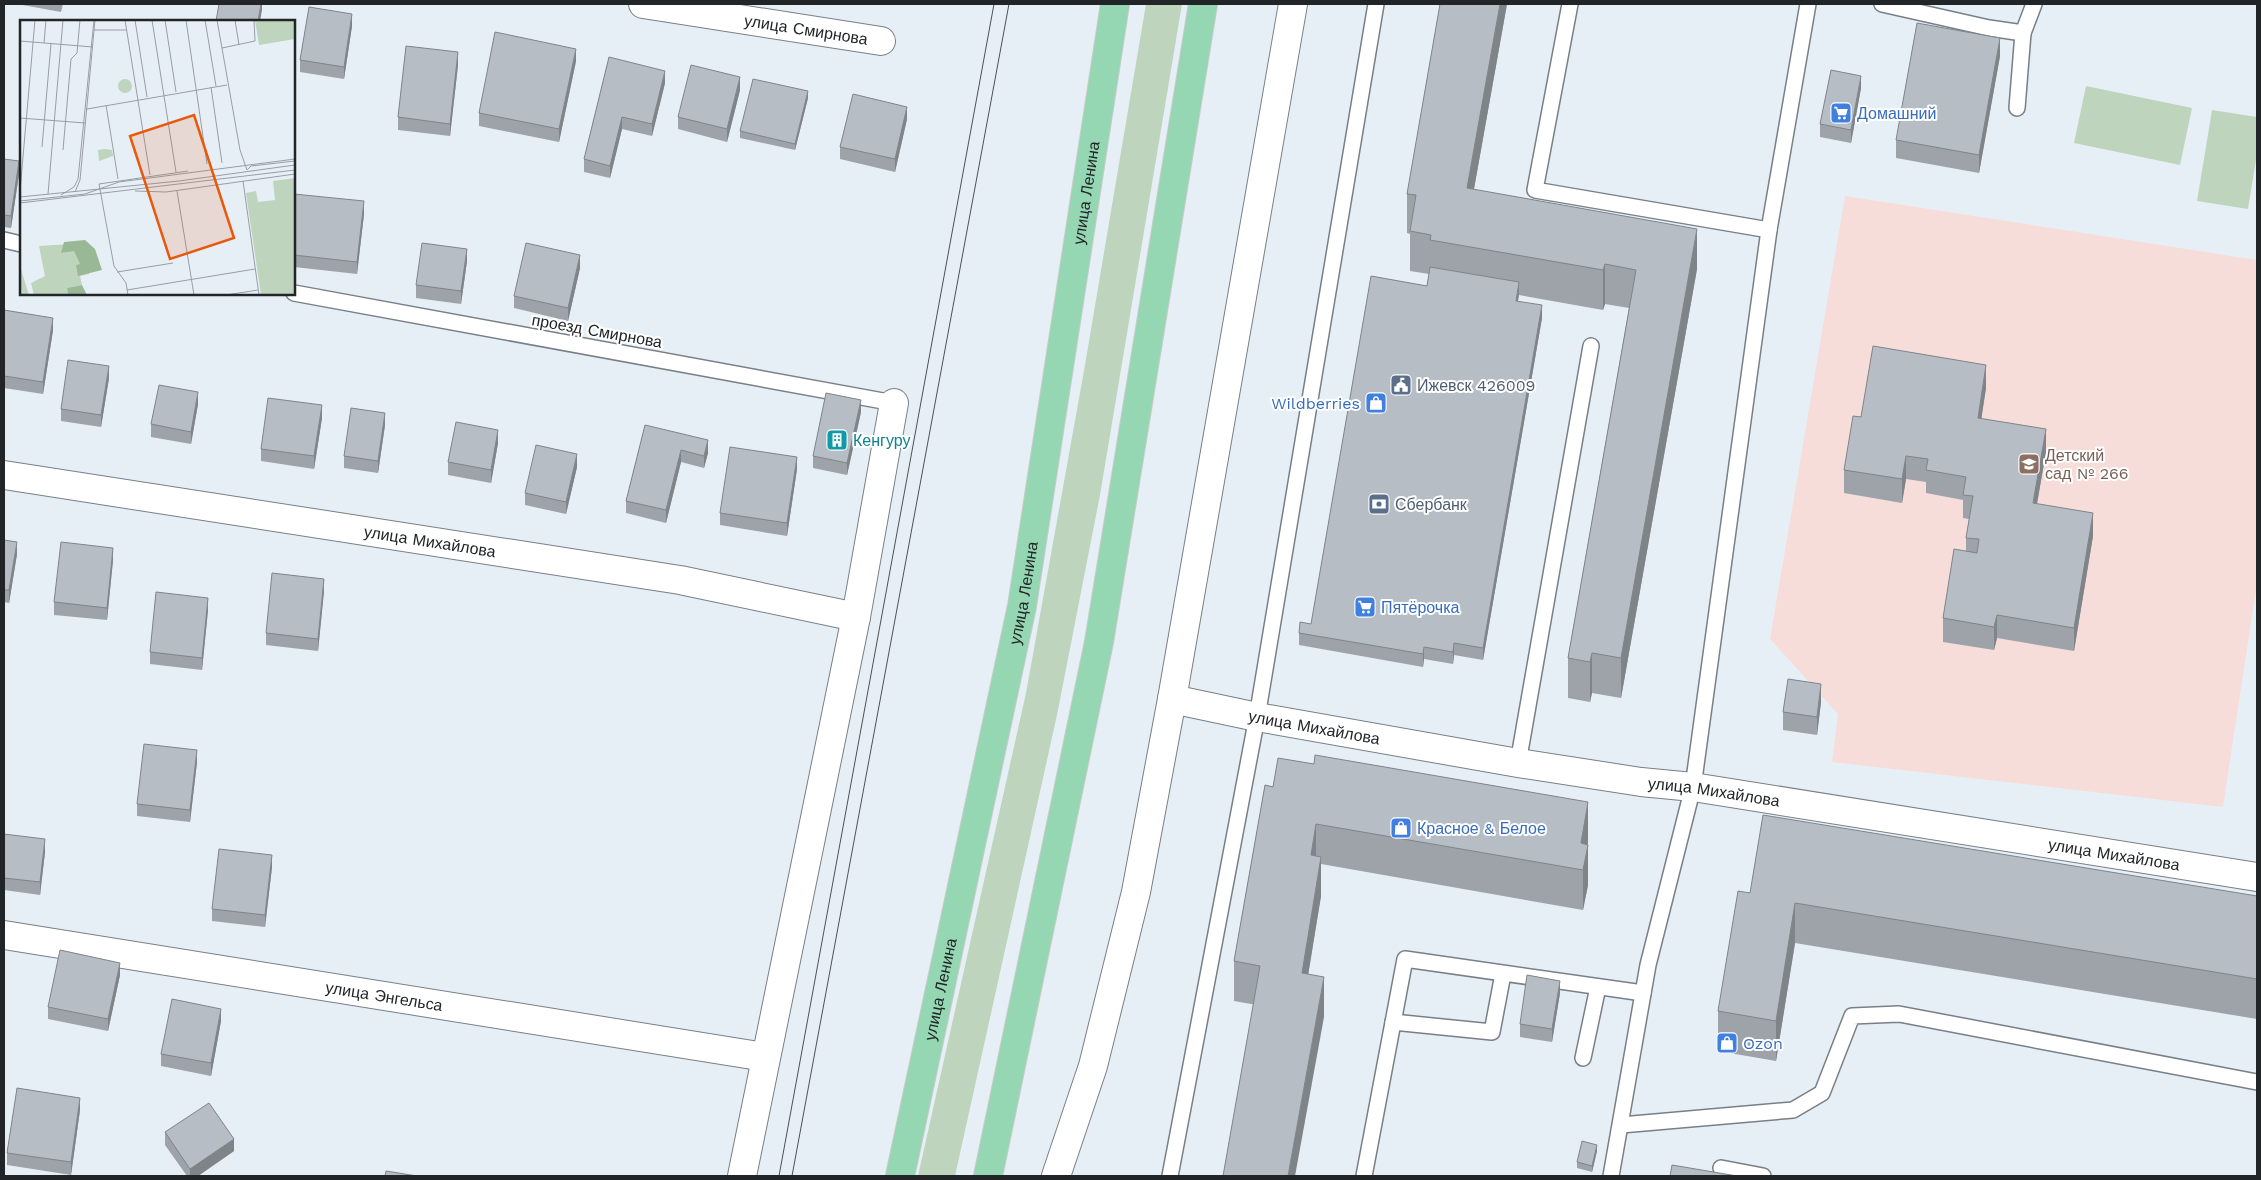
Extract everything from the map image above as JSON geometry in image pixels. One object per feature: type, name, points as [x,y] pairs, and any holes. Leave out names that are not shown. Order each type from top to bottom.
[{"type":"main road","name":"улица Ленина","points":[[900,1176],[1022,606],[1115,4]]},
{"type":"main road","points":[[988,1176],[1099,642],[1203,4]]},
{"type":"street","name":"улица Смирнова","points":[[644,4],[881,41]]},
{"type":"street","points":[[1056,1176],[1093,1066],[1136,892],[1172,699],[1293,4]]},
{"type":"street","points":[[742,1176],[856,617],[894,403]]},
{"type":"street","name":"улица Михайлова","points":[[4,475],[680,580],[856,617]]},
{"type":"street","name":"улица Михайлова","points":[[1172,699],[1257,717],[1518,763],[1640,782],[1693,787],[2257,877]]},
{"type":"street","name":"улица Энгельса","points":[[4,934],[765,1057]]},
{"type":"lane","points":[[1170,1176],[1257,717],[1376,4]]},
{"type":"lane","points":[[1570,4],[1535,190],[1768,230]]},
{"type":"lane","points":[[1611,1176],[1648,965],[1693,787],[1768,230],[1808,4]]},
{"type":"lane","points":[[1882,4],[1989,28],[2024,32]]},
{"type":"lane","points":[[2017,108],[2024,32],[2034,4]]},
{"type":"lane","points":[[4,240],[20,244]]},
{"type":"lane","name":"проезд Смирнова","points":[[295,293],[894,403]]},
{"type":"lane","points":[[1518,763],[1591,346]]},
{"type":"lane","points":[[1364,1176],[1405,959],[1643,993]]},
{"type":"lane","points":[[1393,1022],[1492,1032],[1503,974]]},
{"type":"lane","points":[[1582,1058],[1598,987]]},
{"type":"lane","points":[[1621,1125],[1793,1110],[1822,1093],[1852,1016],[1899,1014],[2257,1082]]},
{"type":"lane","points":[[1721,1168],[1763,1176]]},
{"type":"shaded area","name":"Детский сад № 266","points":[[1845,196],[2257,260],[2257,583],[2223,807],[1832,762],[1838,714],[1770,639]]},
{"type":"green space","points":[[1146,4],[1182,4],[1100,495],[1057,715],[955,1176],[918,1176],[1026,693],[1085,365]]},
{"type":"green space","points":[[2086,86],[2192,108],[2180,165],[2074,143]]},
{"type":"green space","points":[[2212,110],[2257,117],[2257,154],[2248,209],[2197,201]]},
{"type":"building","points":[[219,4],[261,4],[258,20],[216,20]]},
{"type":"building","points":[[1440,4],[1500,4],[1467,188],[1697,229],[1621,658],[1592,653],[1590,662],[1568,658],[1636,270],[1605,264],[1603,270],[1430,240],[1431,235],[1410,231],[1416,195],[1407,194]]},
{"type":"building","points":[[309,7],[352,14],[344,67],[300,60]]},
{"type":"building","points":[[1917,23],[2000,38],[1979,155],[1896,140]]},
{"type":"building","points":[[495,32],[576,49],[559,129],[479,113]]},
{"type":"building","points":[[406,46],[458,52],[450,124],[398,117]]},
{"type":"building","points":[[609,57],[665,71],[652,124],[622,117],[610,166],[584,159]]},
{"type":"building","points":[[691,65],[740,77],[727,129],[678,117]]},
{"type":"building","name":"Домашний","points":[[1831,70],[1861,76],[1851,130],[1820,124]]},
{"type":"building","points":[[753,79],[808,91],[795,144],[740,131]]},
{"type":"building","points":[[853,94],[907,107],[895,159],[840,147]]},
{"type":"building","points":[[4,159],[19,161],[11,216],[4,215]]},
{"type":"building","points":[[295,194],[364,201],[357,262],[295,255]]},
{"type":"building","points":[[422,243],[467,249],[461,291],[416,285]]},
{"type":"building","points":[[526,243],[580,255],[568,308],[514,296]]},
{"type":"building","points":[[1430,267],[1519,282],[1516,301],[1542,305],[1483,648],[1454,643],[1453,652],[1424,647],[1423,654],[1299,633],[1300,622],[1311,624],[1371,276],[1427,286]]},
{"type":"building","points":[[4,310],[53,318],[43,382],[4,376]]},
{"type":"building","points":[[1873,346],[1986,365],[1978,418],[2046,429],[2033,503],[2093,513],[2074,628],[1997,615],[1994,627],[1943,618],[1954,549],[1977,553],[1979,539],[1966,538],[1973,496],[1963,495],[1966,477],[1926,470],[1928,459],[1906,456],[1902,479],[1844,470],[1853,416],[1861,417]]},
{"type":"building","points":[[68,360],[109,366],[101,415],[61,409]]},
{"type":"building","points":[[159,385],[198,392],[191,432],[151,424]]},
{"type":"building","name":"Кенгуру","points":[[826,393],[861,400],[847,463],[813,456]]},
{"type":"building","points":[[268,398],[322,405],[314,456],[261,449]]},
{"type":"building","points":[[351,408],[385,413],[378,461],[344,456]]},
{"type":"building","points":[[456,422],[498,430],[491,470],[448,462]]},
{"type":"building","points":[[645,425],[708,440],[704,456],[681,450],[666,510],[626,501]]},
{"type":"building","points":[[536,445],[577,454],[566,502],[525,493]]},
{"type":"building","points":[[730,447],[797,457],[787,523],[720,513]]},
{"type":"building","points":[[4,540],[17,542],[9,590],[4,590]]},
{"type":"building","points":[[61,542],[113,548],[107,608],[54,602]]},
{"type":"building","points":[[272,573],[324,579],[318,639],[266,633]]},
{"type":"building","points":[[156,592],[208,598],[202,658],[150,652]]},
{"type":"building","points":[[1788,679],[1821,684],[1817,717],[1783,712]]},
{"type":"building","points":[[144,744],[197,750],[190,810],[137,804]]},
{"type":"building","points":[[1315,755],[1588,802],[1581,843],[1588,845],[1583,870],[1316,824],[1311,855],[1321,857],[1302,973],[1324,977],[1288,1176],[1223,1176],[1260,966],[1234,961],[1265,785],[1273,787],[1278,758],[1314,764]]},
{"type":"building","points":[[1763,815],[2257,896],[2257,979],[1795,903],[1776,1021],[1718,1011],[1738,891],[1750,893]]},
{"type":"building","points":[[4,834],[45,839],[40,882],[4,878]]},
{"type":"building","points":[[219,849],[272,855],[265,915],[212,909]]},
{"type":"building","points":[[60,950],[120,963],[108,1019],[48,1007]]},
{"type":"building","points":[[1527,975],[1560,981],[1552,1029],[1520,1024]]},
{"type":"building","points":[[172,999],[221,1009],[211,1063],[161,1054]]},
{"type":"building","points":[[17,1088],[80,1098],[71,1162],[7,1153]]},
{"type":"building","points":[[209,1103],[234,1139],[190,1169],[165,1132]]},
{"type":"building","points":[[1582,1141],[1597,1145],[1592,1166],[1577,1162]]},
{"type":"building","points":[[1672,1165],[1737,1176],[1670,1176]]},
{"type":"building","points":[[386,1171],[417,1176],[385,1176]]},
{"type":"tram line","points":[[779,1176],[994,4]]},
{"type":"tram line","points":[[792,1176],[1009,4]]},
{"type":"place","name":"Домашний","points":[[1841,113]]},
{"type":"place","name":"Ижевск 426009","points":[[1401,385]]},
{"type":"place","name":"Wildberries","points":[[1376,403]]},
{"type":"place","name":"Кенгуру","points":[[837,440]]},
{"type":"place","name":"Детский сад № 266","points":[[2029,464]]},
{"type":"place","name":"Сбербанк","points":[[1379,504]]},
{"type":"place","name":"Пятёрочка","points":[[1365,607]]},
{"type":"place","name":"Красное & Белое","points":[[1401,828]]},
{"type":"place","name":"Ozon","points":[[1727,1043]]}]
